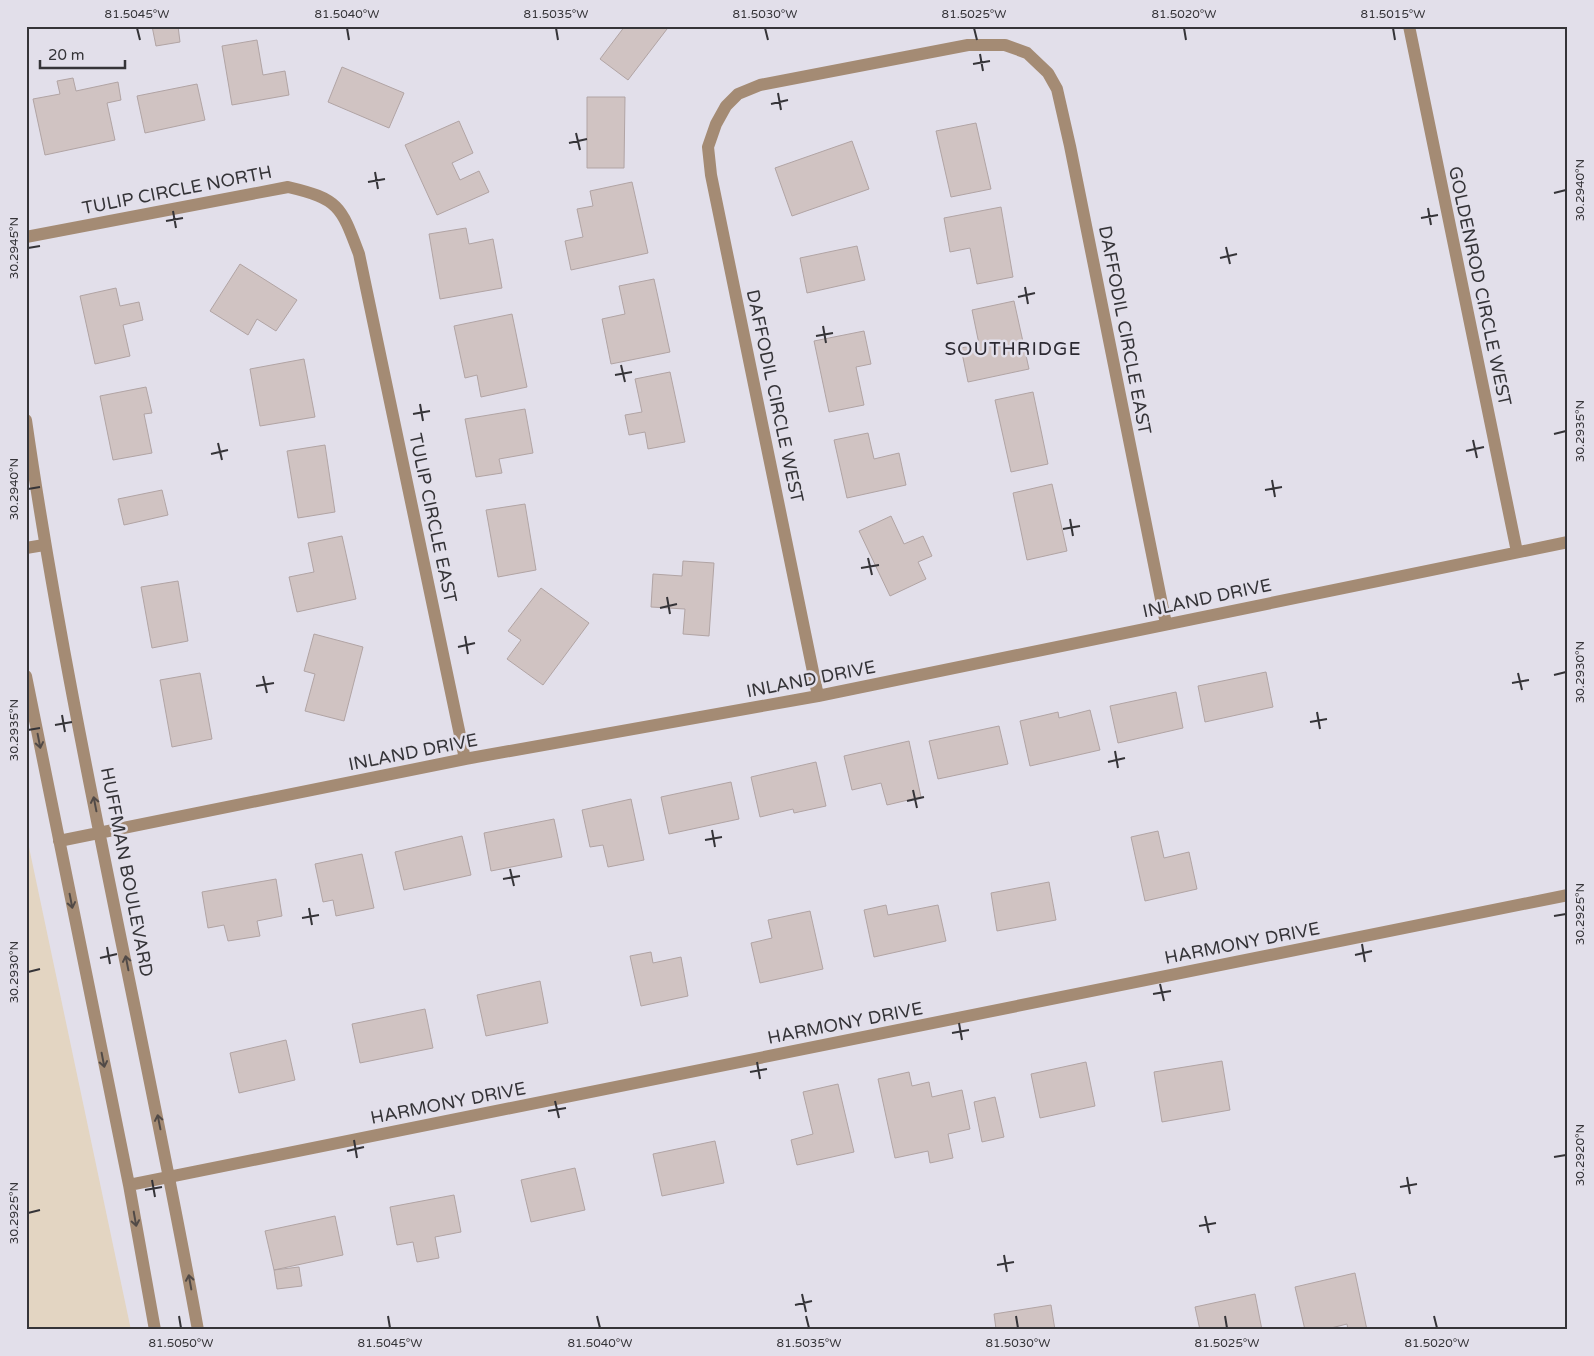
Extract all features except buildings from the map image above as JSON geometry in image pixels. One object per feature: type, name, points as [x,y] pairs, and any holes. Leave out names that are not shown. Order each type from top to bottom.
[{"type":"street","name":"GOLDENROD CIRCLE WEST","points":[[1410,26],[1517,552]]},
{"type":"street","name":"DAFFODIL CIRCLE EAST","points":[[726,106],[738,94],[760,84],[968,45],[1005,45],[1027,53],[1048,73],[1059,98],[1166,624]]},
{"type":"street","name":"DAFFODIL CIRCLE WEST","points":[[726,106],[716,124],[708,147],[711,175],[818,696]]},
{"type":"street","name":"TULIP CIRCLE NORTH","points":[[26,237],[288,187],[312,193],[332,203]]},
{"type":"street","name":"TULIP CIRCLE EAST","points":[[332,203],[345,217],[359,254],[465,759]]},
{"type":"street","name":"HUFFMAN BOULEVARD","points":[[26,420],[44,545],[170,1177],[198,1330]]},
{"type":"street","name":"INLAND DRIVE","points":[[59,842],[465,759],[818,696],[1568,542]]},
{"type":"street","points":[[26,548],[44,545]]},
{"type":"street","points":[[26,676],[129,1185],[155,1330]]},
{"type":"street","name":"HARMONY DRIVE","points":[[129,1185],[1568,895]]},
{"type":"shaded area","points":[[26,833],[131,1330],[26,1330]]},
{"type":"district","name":"SOUTHRIDGE","points":[[1013,349]]}]
